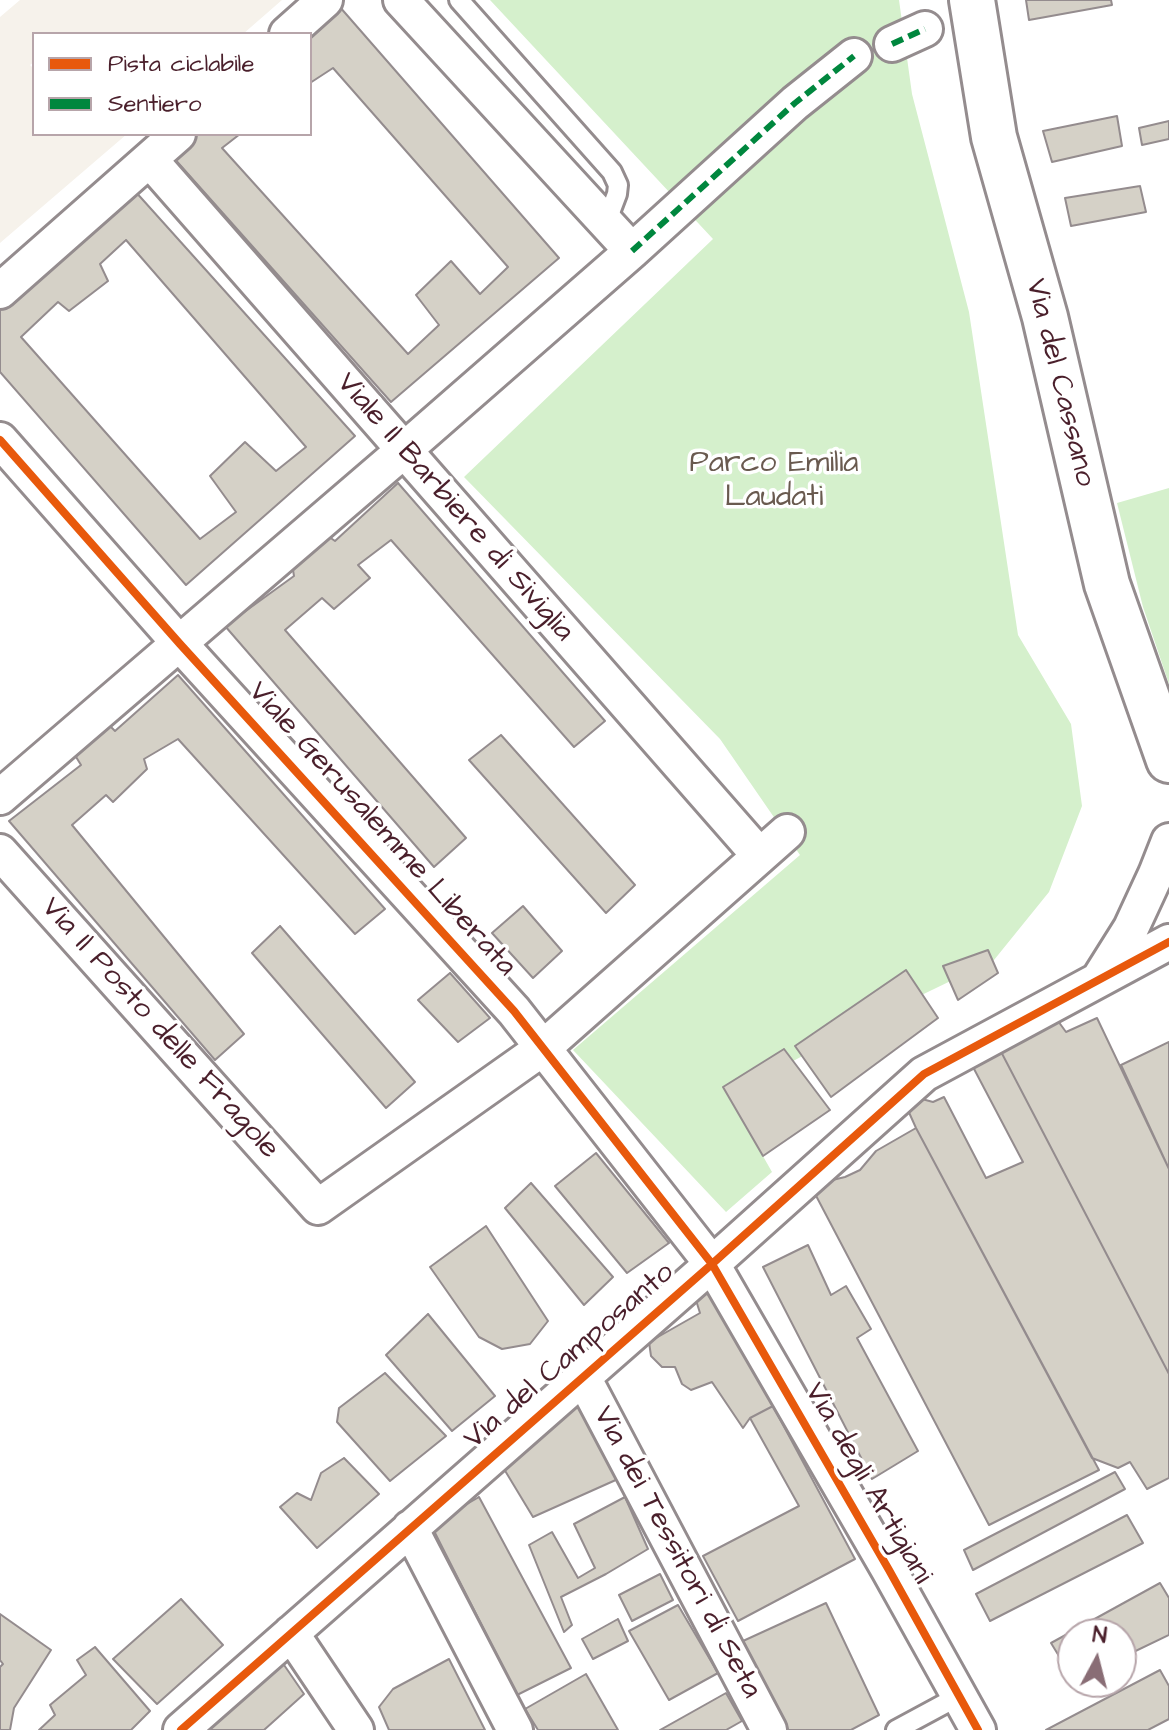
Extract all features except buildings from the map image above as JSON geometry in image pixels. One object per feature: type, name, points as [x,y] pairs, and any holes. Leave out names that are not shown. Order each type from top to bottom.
[{"type":"main road","name":"Via del Cassano","points":[[972,0],[994,137],[1045,317],[1107,584],[1169,760]]},
{"type":"street","points":[[289,32],[325,0]]},
{"type":"street","points":[[401,0],[632,251]]},
{"type":"street","points":[[892,44],[925,29]]},
{"type":"street","points":[[0,797],[403,451],[632,251],[795,103],[854,56]]},
{"type":"street","points":[[0,291],[176,136]]},
{"type":"street","name":"Viale Il Barbiere di Siviglia","points":[[150,160],[759,855]]},
{"type":"street","name":"Viale Gerusalemme Liberata","points":[[0,440],[180,644],[504,1000],[712,1264]]},
{"type":"street","points":[[543,1048],[787,832]]},
{"type":"street","points":[[1098,980],[1131,928],[1169,841]]},
{"type":"street","name":"Via Il Posto delle Fragole","points":[[0,852],[318,1207],[543,1048]]},
{"type":"street","name":"Via del Camposanto","points":[[181,1730],[924,1074],[1169,942]]},
{"type":"street","name":"Via degli Artigiani","points":[[712,1264],[978,1730]]},
{"type":"street","name":"Via dei Tessitori di Seta","points":[[583,1377],[769,1730]]},
{"type":"street","points":[[410,1528],[515,1730]]},
{"type":"street","points":[[291,1633],[356,1730]]},
{"type":"lane","points":[[459,0],[612,172],[618,185],[617,194],[606,223]]},
{"type":"lane","points":[[896,1730],[959,1696]]},
{"type":"shaded area","points":[[20,0],[282,0],[245,32],[32,32],[32,136],[125,136],[0,243],[0,17]]},
{"type":"green space","name":"Parco Emilia Laudati","points":[[490,0],[899,0],[912,94],[969,312],[1018,635],[1071,724],[1082,806],[1049,892],[994,960],[872,1019],[780,1068],[731,1100],[772,1172],[726,1212],[573,1050],[800,855],[720,739],[464,477],[713,239]]},
{"type":"green space","points":[[1169,488],[1169,684],[1143,607],[1117,503]]},
{"type":"marked path","points":[[892,44],[925,29]]},
{"type":"marked path","points":[[632,251],[795,103],[854,56]]},
{"type":"cycle path","points":[[0,440],[180,644],[514,1011],[712,1264],[978,1730]]},
{"type":"cycle path","points":[[181,1730],[924,1074],[1169,942]]}]
